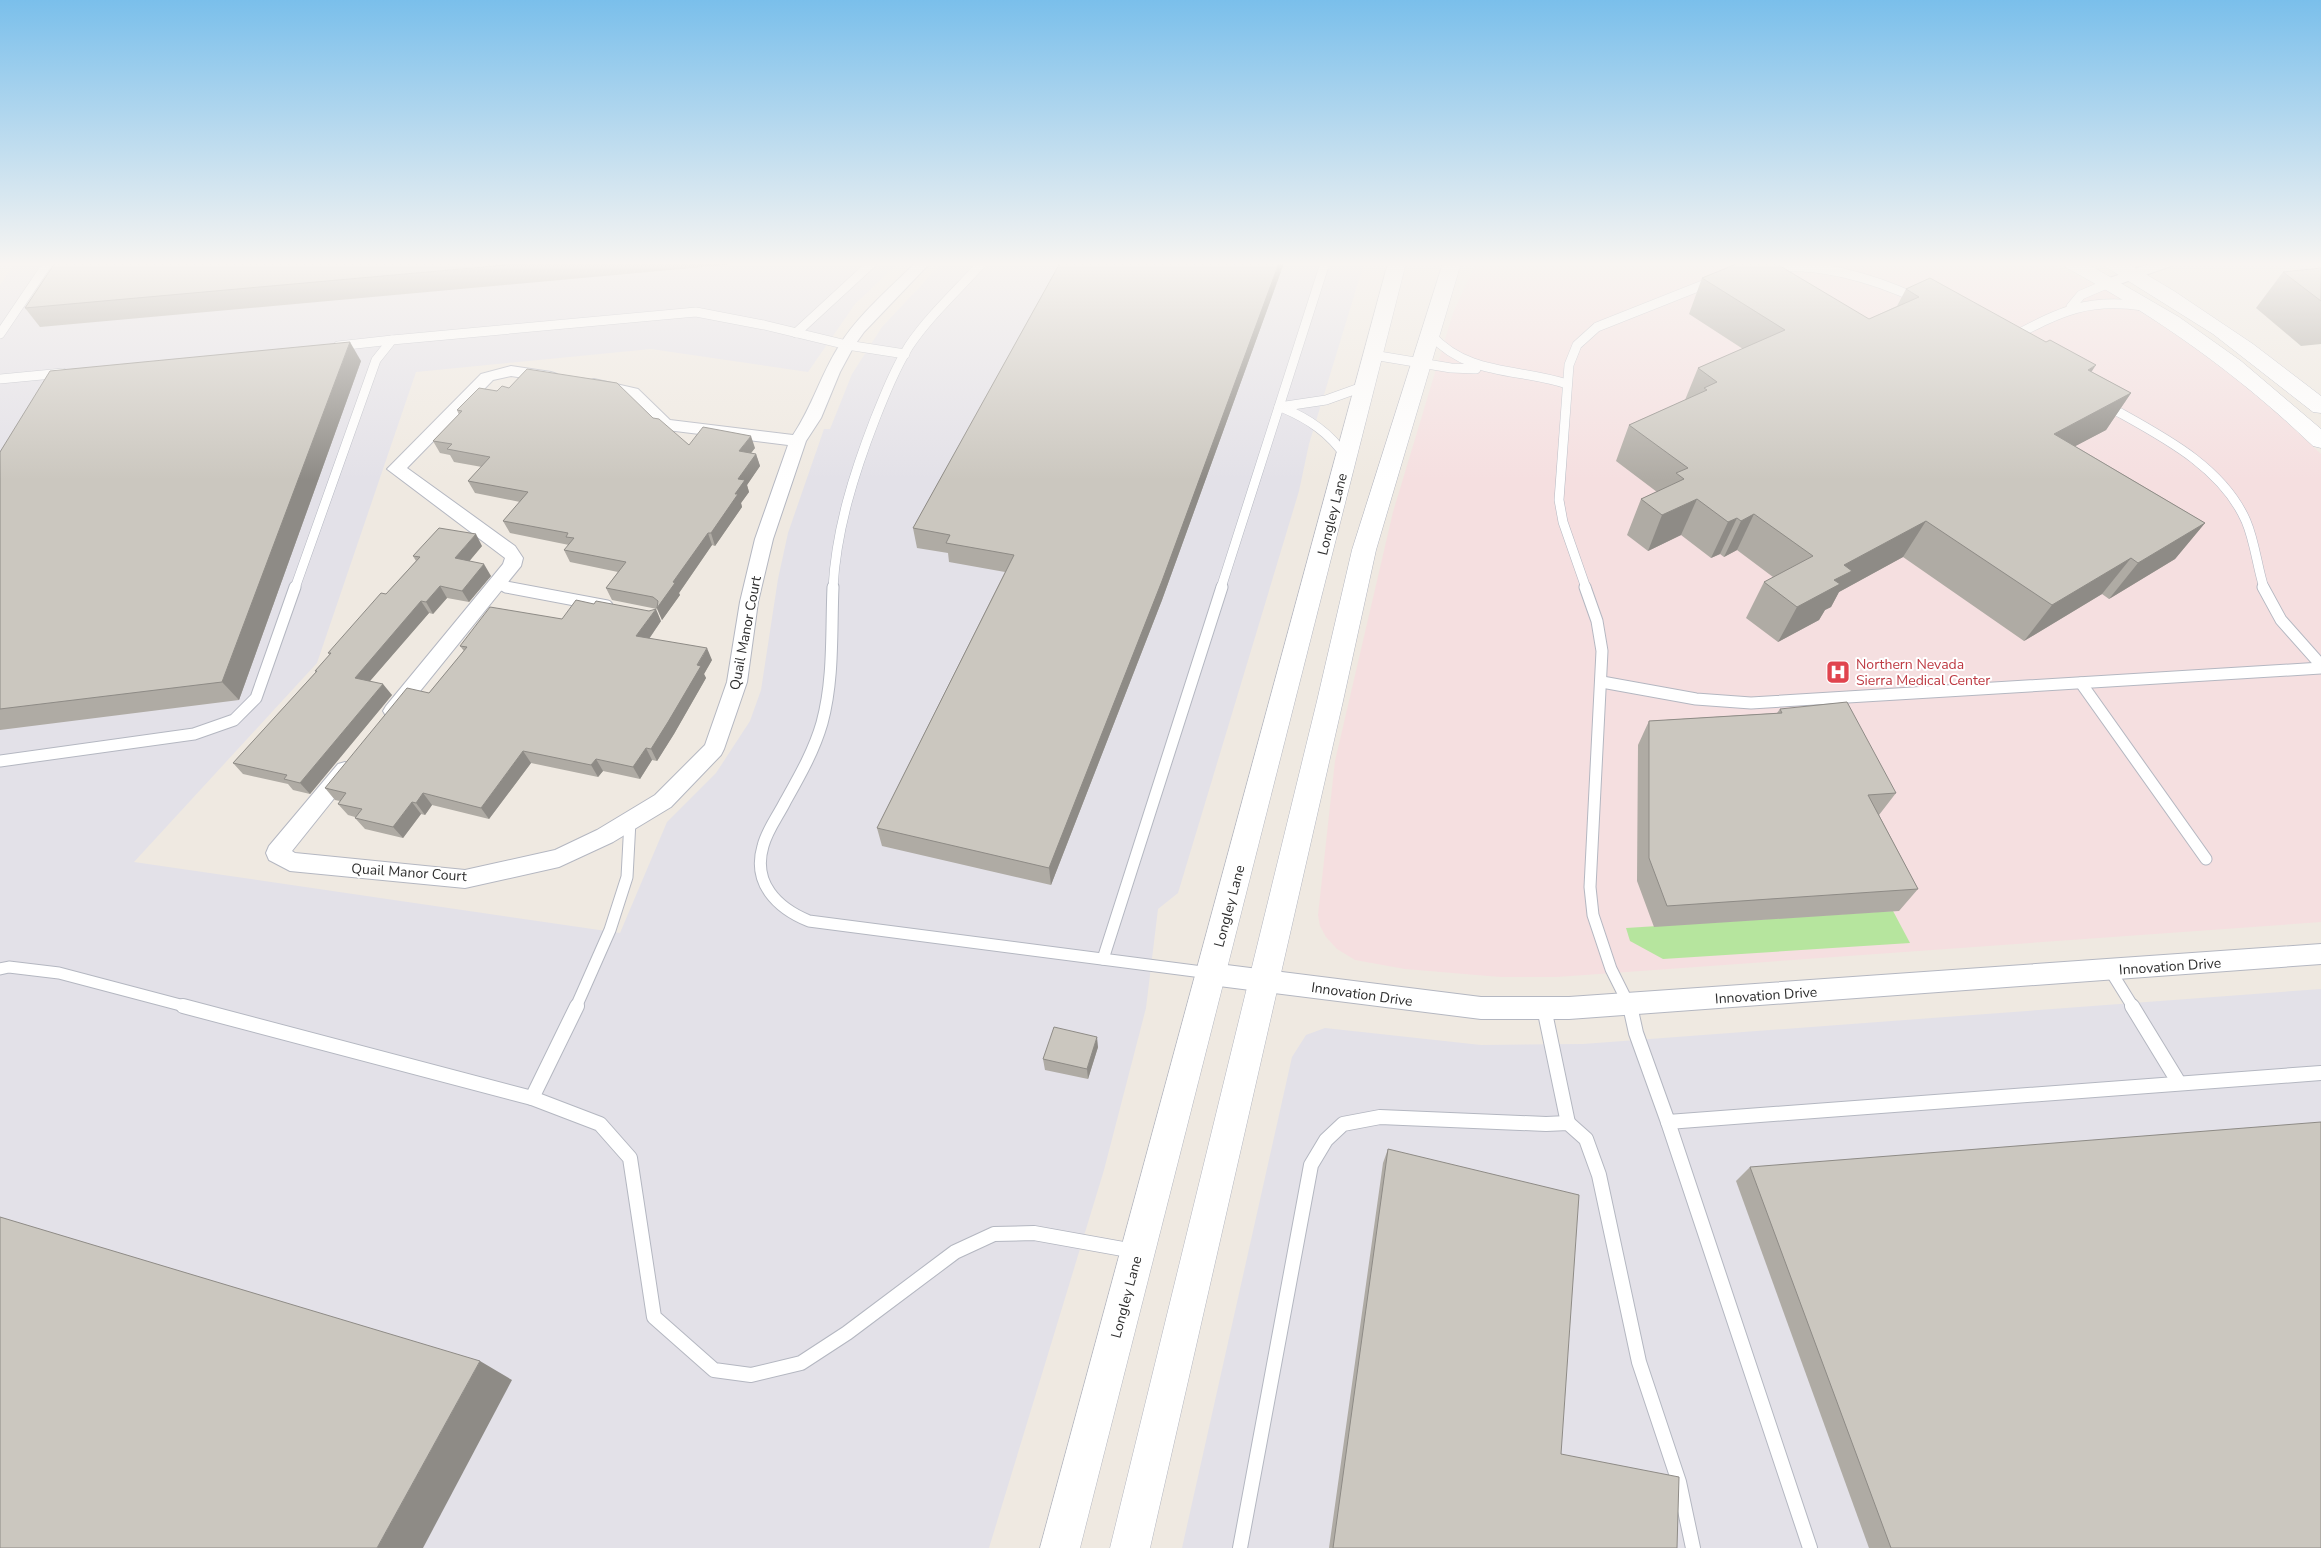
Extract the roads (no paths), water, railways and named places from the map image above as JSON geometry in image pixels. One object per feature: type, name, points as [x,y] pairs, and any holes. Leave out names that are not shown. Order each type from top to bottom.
[{"type":"main road","name":"Longley Lane","points":[[1060,1548],[1378,335]]},
{"type":"main road","points":[[1130,1548],[1218,1170],[1265,981],[1330,701],[1353,592],[1431,335]]},
{"type":"main road","points":[[2191,335],[2233,364],[2291,412],[2321,441]]},
{"type":"main road","points":[[2229,335],[2321,407]]},
{"type":"street","name":"Quail Manor Court","points":[[358,754],[277,853],[290,862],[465,879],[559,858],[605,836],[663,801],[714,749],[737,682],[749,602],[764,539],[798,441],[813,418],[832,372],[855,335]]},
{"type":"street","points":[[383,723],[512,566],[514,558],[509,550],[396,469],[488,377],[511,372],[571,380],[632,392],[665,425],[798,441]]},
{"type":"street","name":"Innovation Drive","points":[[1212,974],[1481,1008],[1544,1008],[1630,1005],[2321,954]]},
{"type":"lane","points":[[324,347],[444,335]]},
{"type":"lane","points":[[806,335],[848,345],[905,354]]},
{"type":"lane","points":[[919,335],[905,354],[890,381],[851,485],[842,519],[835,563],[824,715],[808,760],[763,845],[760,869],[762,880],[774,902],[796,917],[809,921],[1212,974]]},
{"type":"lane","points":[[1103,959],[1302,335]]},
{"type":"lane","points":[[1431,335],[1442,348],[1454,357],[1466,362],[1488,368],[1546,376],[1567,384]]},
{"type":"lane","points":[[1587,335],[1573,349],[1570,357],[1559,500],[1563,522],[1597,621],[1602,651],[1602,682],[1590,887],[1594,915],[1608,960],[1630,1005],[1636,1032],[1668,1122],[1810,1548]]},
{"type":"lane","points":[[2004,342],[2017,335]]},
{"type":"lane","points":[[0,761],[194,734],[234,720],[256,698],[376,360],[392,340]]},
{"type":"lane","points":[[1373,355],[1462,369],[1488,368]]},
{"type":"lane","points":[[0,379],[71,372]]},
{"type":"lane","points":[[1279,407],[1326,400],[1365,386]]},
{"type":"lane","points":[[2097,400],[2177,447],[2203,466],[2224,487],[2242,512],[2249,527],[2261,579],[2270,603],[2288,628],[2321,667]]},
{"type":"lane","points":[[1279,407],[1302,416],[1323,430],[1341,448],[1347,458]]},
{"type":"lane","points":[[496,585],[618,608]]},
{"type":"lane","points":[[1602,682],[1714,702],[1751,703],[2321,667]]},
{"type":"lane","points":[[2081,683],[2206,859]]},
{"type":"lane","points":[[532,1098],[575,1010],[610,930],[626,877],[630,821]]},
{"type":"lane","points":[[0,969],[9,967],[59,973],[532,1098],[600,1124],[630,1158],[654,1317],[714,1370],[751,1375],[801,1363],[847,1333],[955,1252],[994,1234],[1034,1233],[1139,1251]]},
{"type":"lane","points":[[2110,970],[2179,1083]]},
{"type":"lane","points":[[1544,1008],[1568,1123],[1586,1139],[1599,1175],[1639,1362],[1679,1482],[1693,1548]]},
{"type":"lane","points":[[1668,1122],[2321,1073]]},
{"type":"lane","points":[[1240,1548],[1311,1165],[1326,1140],[1343,1124],[1380,1117],[1546,1124],[1568,1123]]},
{"type":"place","name":"Northern Nevada Sierra Medical Center","points":[[1838,672]]}]
